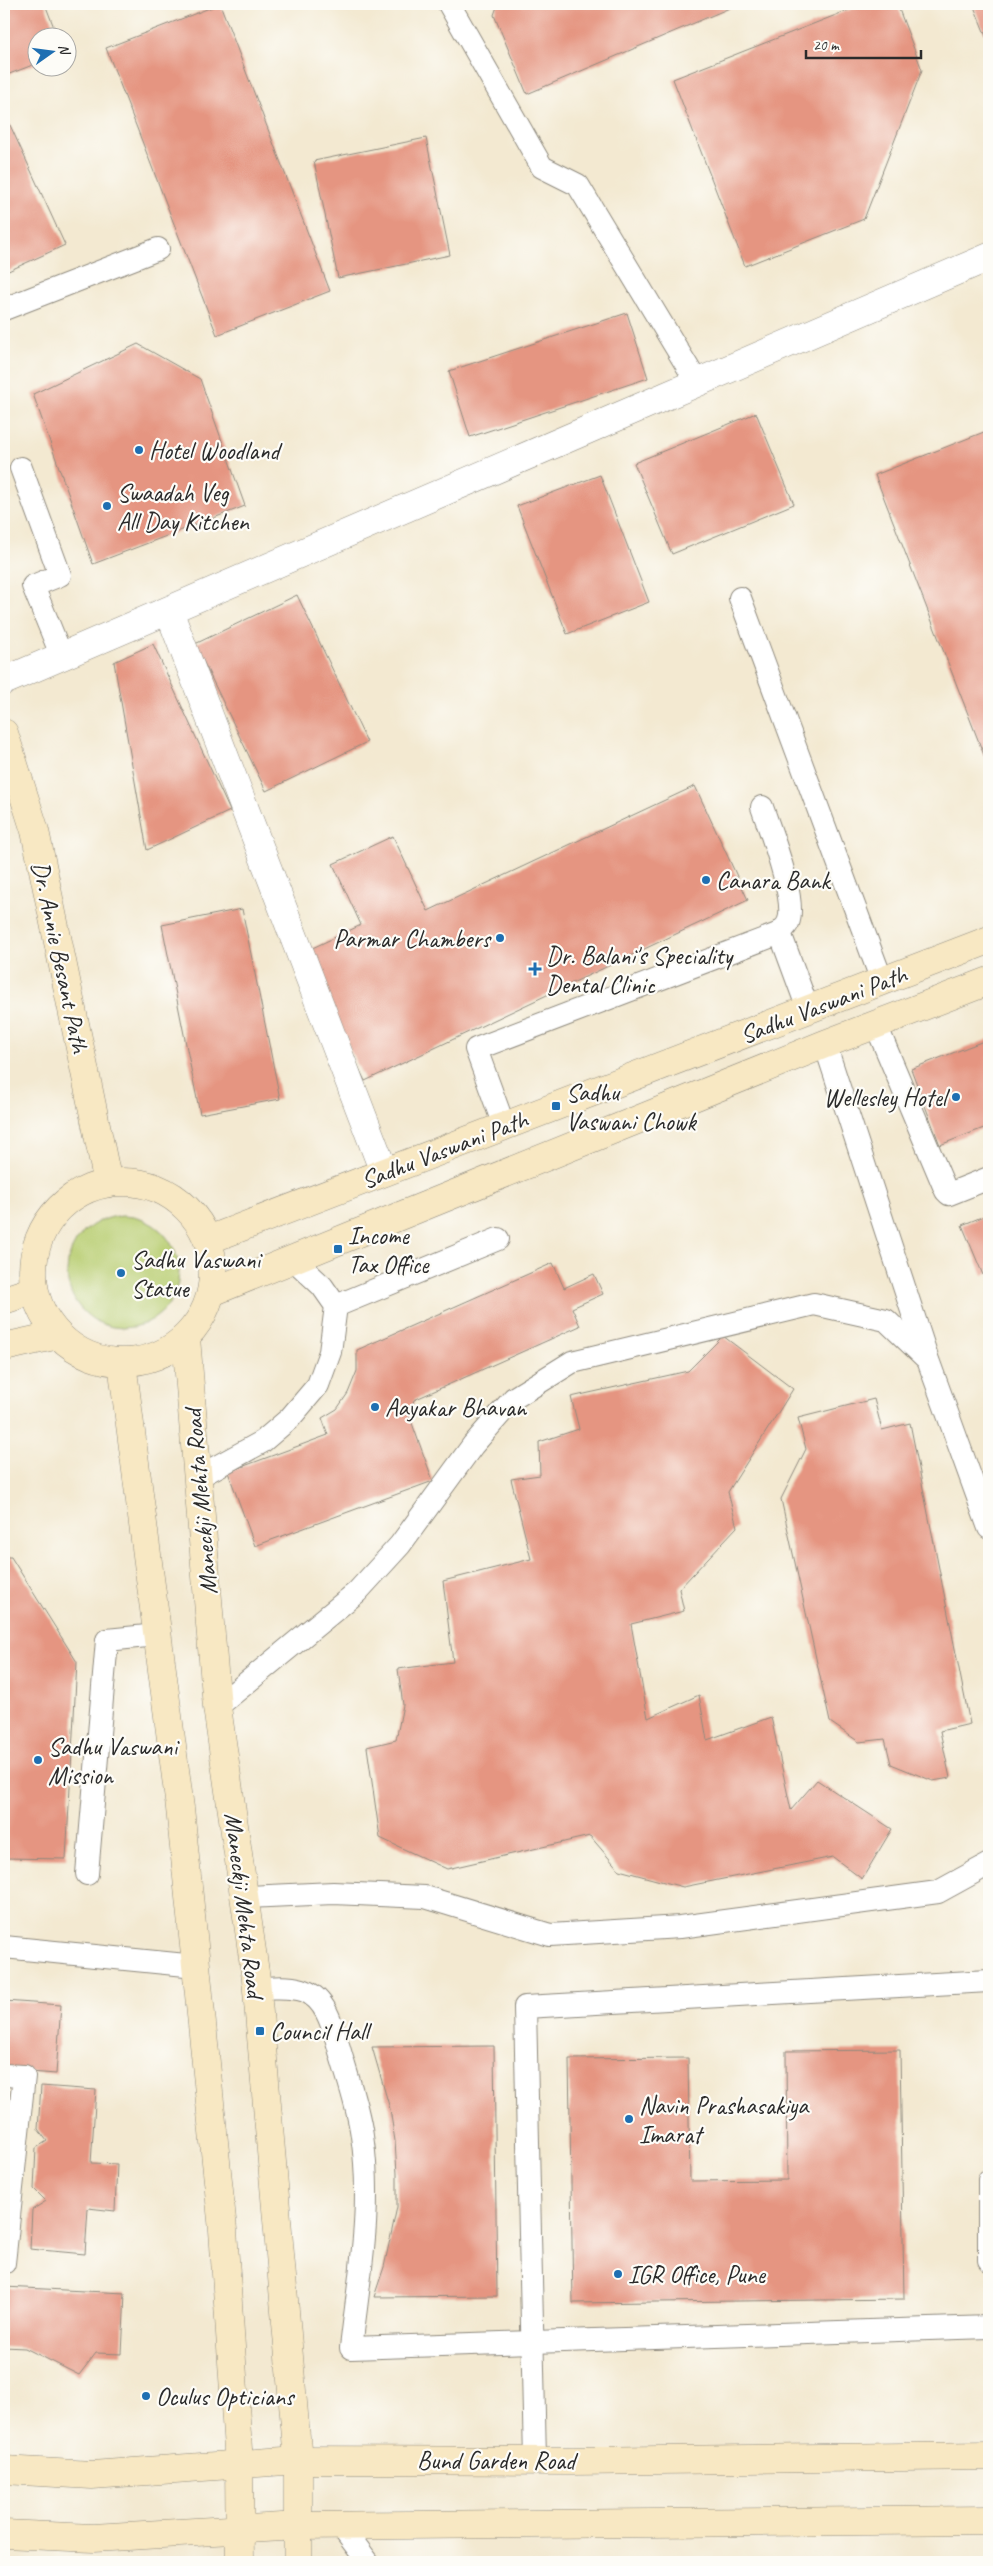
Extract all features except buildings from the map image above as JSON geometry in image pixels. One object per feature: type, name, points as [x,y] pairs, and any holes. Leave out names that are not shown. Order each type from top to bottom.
[{"type":"main road","name":"Dr. Annie Besant Path","points":[[4,733],[35,831],[108,1183]]},
{"type":"main road","name":"Sadhu Vaswani Path","points":[[208,1240],[989,940]]},
{"type":"main road","points":[[212,1292],[824,1044],[989,981]]},
{"type":"main road","points":[[125,1181],[160,1189],[175,1198],[188,1209],[200,1224],[208,1240],[213,1257],[212,1292],[207,1309],[186,1338],[173,1349],[156,1357],[122,1363],[104,1362],[87,1356],[72,1347],[47,1322],[34,1290],[35,1253],[49,1220],[60,1207],[74,1196],[90,1187],[108,1183],[125,1181]]},
{"type":"main road","points":[[4,1300],[34,1290]]},
{"type":"main road","points":[[4,1348],[58,1335]]},
{"type":"main road","name":"Maneckji Mehta Road","points":[[186,1338],[217,1706],[246,1897],[256,1988],[298,2460],[298,2562]]},
{"type":"main road","points":[[122,1363],[180,1808],[223,2230],[239,2464],[240,2562]]},
{"type":"main road","name":"Bund Garden Road","points":[[4,2470],[92,2475],[298,2460],[989,2456]]},
{"type":"main road","points":[[4,2534],[93,2538],[298,2526],[989,2520]]},
{"type":"street","points":[[4,682],[989,258]]},
{"type":"street","points":[[169,611],[384,1172]]},
{"type":"lane","points":[[449,4],[542,166],[578,184],[698,384]]},
{"type":"lane","points":[[4,309],[158,249]]},
{"type":"lane","points":[[21,468],[60,575],[33,586],[62,657]]},
{"type":"lane","points":[[740,598],[882,981]]},
{"type":"lane","points":[[504,1126],[476,1049],[780,933],[788,923],[790,910],[788,888],[762,807]]},
{"type":"lane","points":[[780,933],[808,1009]]},
{"type":"lane","points":[[876,1025],[946,1191],[949,1194],[989,1178]]},
{"type":"lane","points":[[824,1044],[928,1360],[989,1528]]},
{"type":"lane","points":[[336,1306],[498,1239]]},
{"type":"lane","points":[[198,1477],[262,1442],[290,1418],[318,1385],[330,1352],[336,1306],[322,1286],[294,1259]]},
{"type":"lane","points":[[217,1706],[357,1592],[400,1545],[473,1445],[514,1398],[572,1362],[814,1304],[886,1320],[928,1360]]},
{"type":"lane","points":[[87,1874],[107,1640],[157,1635]]},
{"type":"lane","points":[[246,1897],[333,1893],[425,1897],[550,1935],[680,1927],[938,1892],[989,1864]]},
{"type":"lane","points":[[4,1947],[196,1966]]},
{"type":"lane","points":[[535,2460],[525,2007],[989,1981]]},
{"type":"lane","points":[[256,1988],[284,1987],[306,1991],[323,2006],[330,2018],[351,2088],[362,2136],[366,2184],[366,2234],[351,2348],[989,2327]]},
{"type":"lane","points":[[4,2075],[24,2076],[4,2263]]},
{"type":"lane","points":[[989,2180],[989,2260]]},
{"type":"lane","points":[[341,2526],[368,2562]]},
{"type":"green space","points":[[123,1216],[144,1220],[163,1232],[175,1251],[179,1272],[175,1293],[163,1312],[144,1324],[123,1328],[102,1324],[83,1312],[71,1293],[67,1272],[71,1251],[83,1232],[102,1220]]},
{"type":"place","name":"Hotel Woodland","points":[[139,450]]},
{"type":"place","name":"Swaadah Veg All Day Kitchen","points":[[107,506]]},
{"type":"place","name":"Canara Bank","points":[[706,880]]},
{"type":"place","name":"Parmar Chambers","points":[[500,938]]},
{"type":"place","name":"Dr. Balani's Speciality Dental Clinic","points":[[535,969]]},
{"type":"place","name":"Wellesley Hotel","points":[[956,1097]]},
{"type":"place","name":"Sadhu Vaswani Chowk","points":[[556,1106]]},
{"type":"place","name":"Income Tax Office","points":[[338,1249]]},
{"type":"place","name":"Sadhu Vaswani Statue","points":[[121,1273]]},
{"type":"place","name":"Aayakar Bhavan","points":[[375,1407]]},
{"type":"place","name":"Sadhu Vaswani Mission","points":[[38,1760]]},
{"type":"place","name":"Council Hall","points":[[260,2031]]},
{"type":"place","name":"Navin Prashasakiya Imarat","points":[[629,2119]]},
{"type":"place","name":"IGR Office, Pune","points":[[618,2274]]},
{"type":"place","name":"Oculus Opticians","points":[[146,2396]]}]
